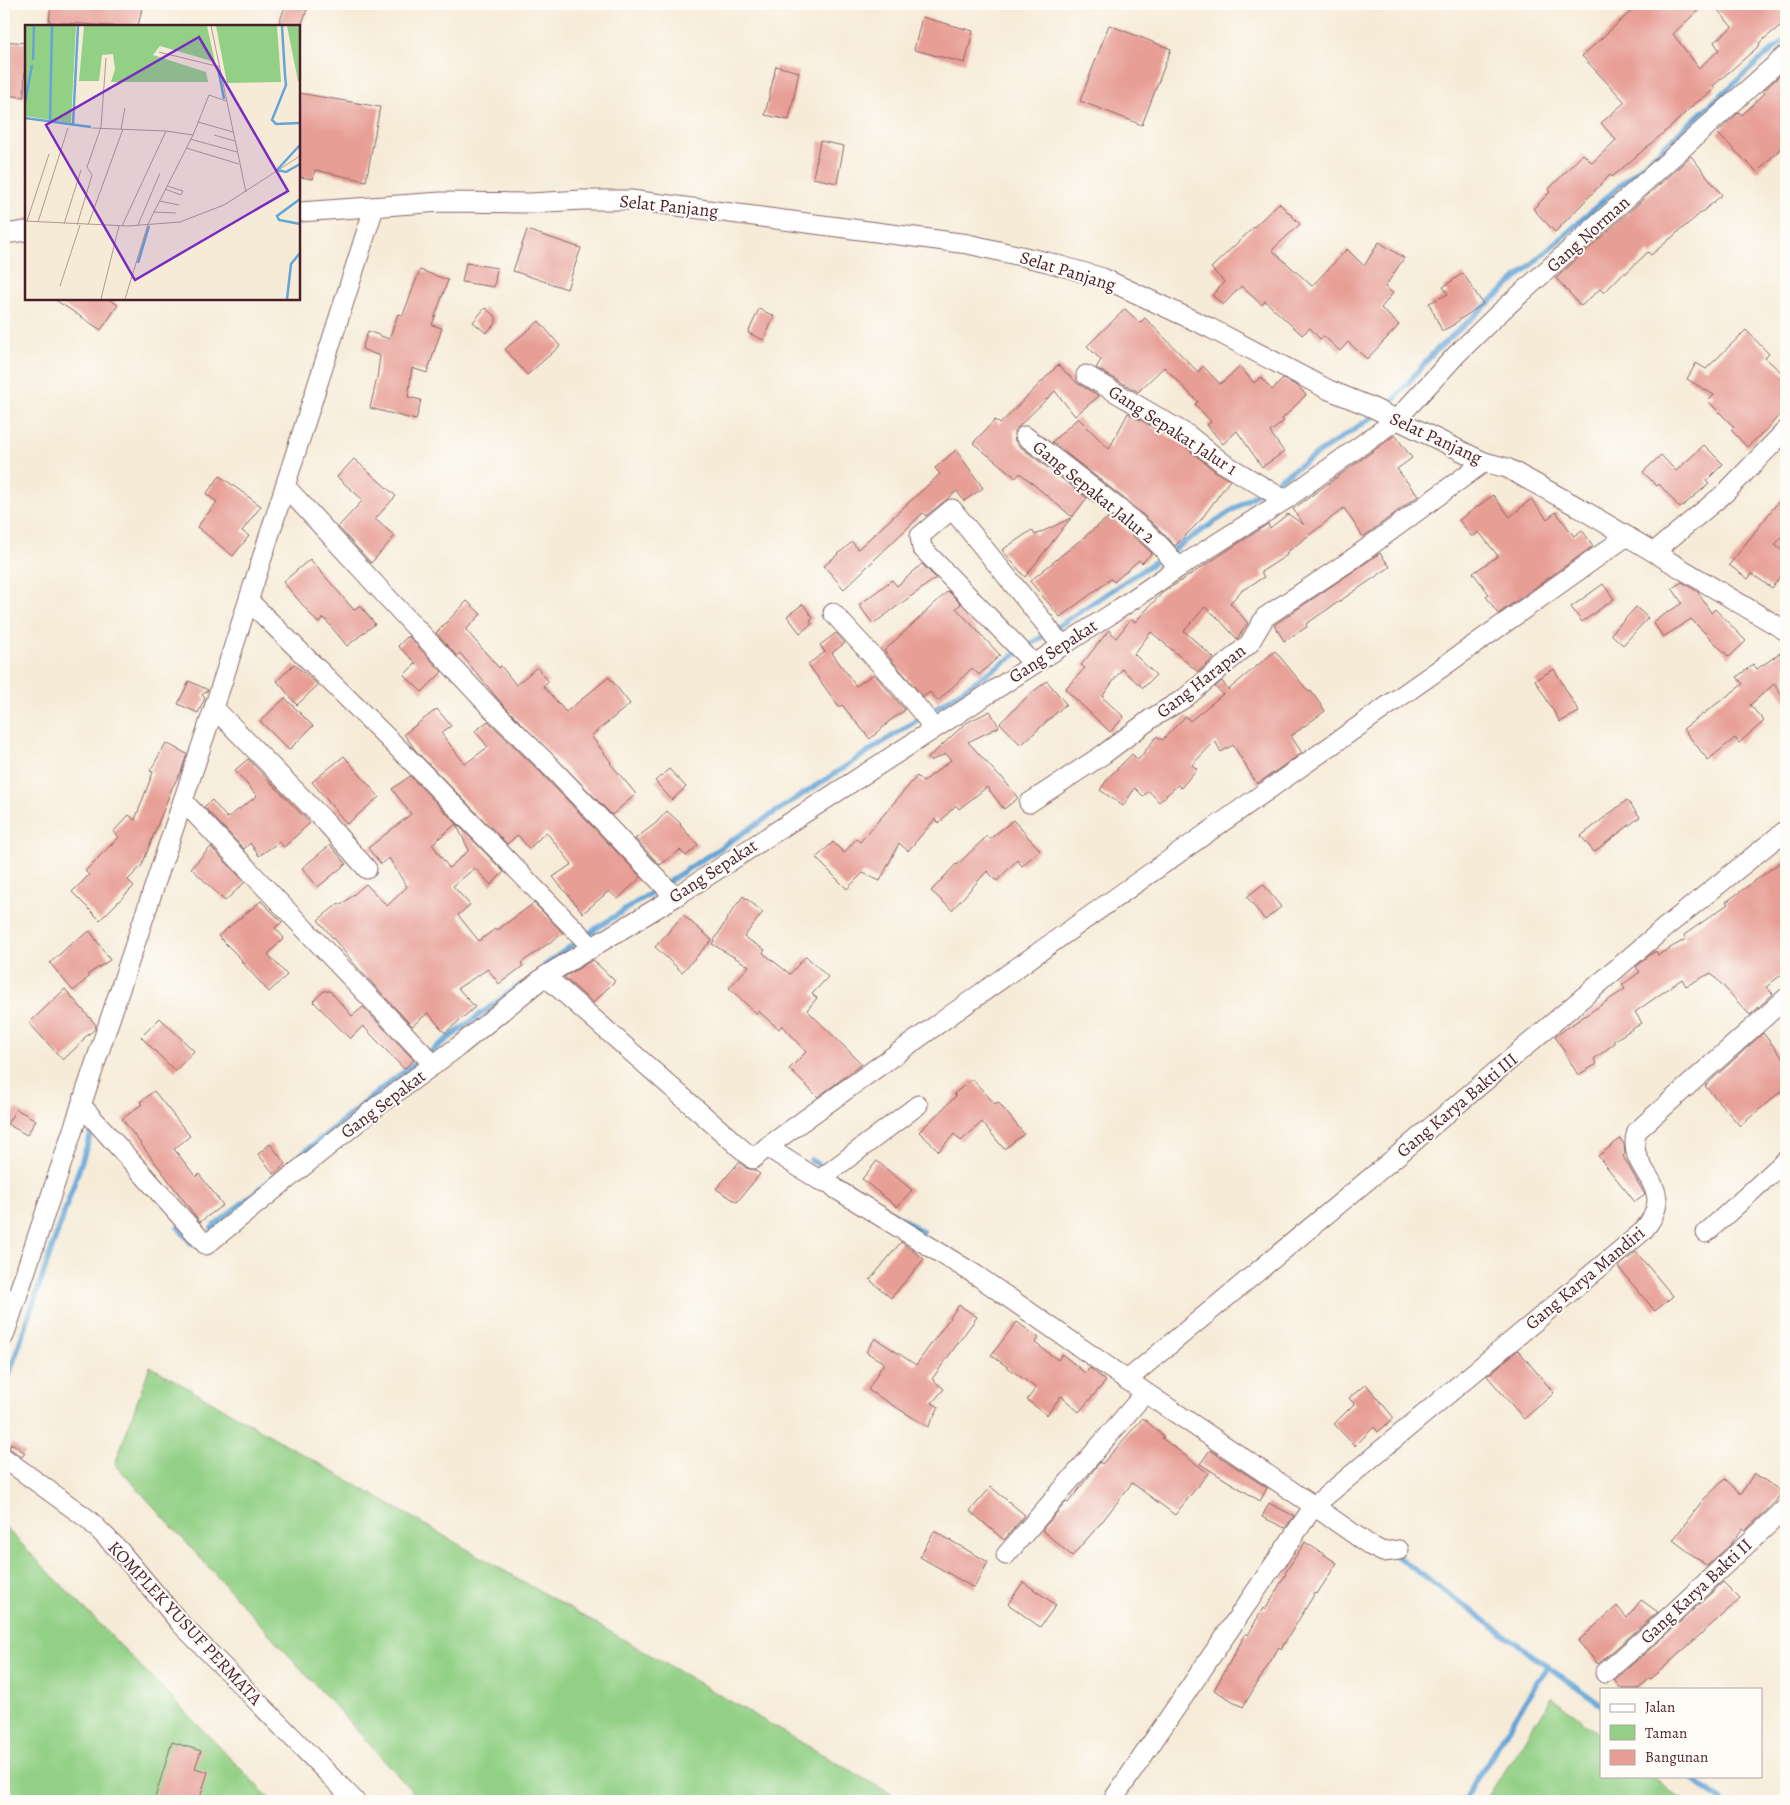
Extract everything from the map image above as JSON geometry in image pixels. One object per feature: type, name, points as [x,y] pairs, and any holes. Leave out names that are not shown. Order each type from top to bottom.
[{"type":"street","name":"Gang Norman","points":[[1394,418],[1497,316],[1786,55]]},
{"type":"street","name":"Selat Panjang","points":[[300,212],[441,202],[631,200],[968,244],[1047,262],[1103,278],[1210,328],[1329,390],[1369,406],[1484,462],[1507,468],[1578,507],[1786,631]]},
{"type":"street","points":[[4,1336],[214,708],[374,208]]},
{"type":"street","points":[[4,234],[25,231]]},
{"type":"street","name":"Gang Sepakat Jalur 1","points":[[1086,375],[1188,435],[1223,463],[1273,492]]},
{"type":"street","name":"Gang Sepakat","points":[[81,1105],[206,1245],[379,1106],[428,1059],[545,976],[586,942],[672,894],[925,719],[1025,655],[1113,613],[1171,559],[1273,492],[1394,418]]},
{"type":"street","points":[[1654,552],[1725,493],[1786,430]]},
{"type":"street","name":"Gang Sepakat Jalur 2","points":[[1025,436],[1083,479],[1139,526],[1171,559]]},
{"type":"street","name":"Gang Harapan","points":[[1029,803],[1104,754],[1152,718],[1185,698],[1249,644],[1265,617],[1351,560],[1484,462]]},
{"type":"street","points":[[286,487],[491,708],[547,763],[672,894]]},
{"type":"street","points":[[1025,655],[922,548],[920,536],[952,509],[1059,640]]},
{"type":"street","points":[[545,976],[753,1159],[922,1034],[1627,536]]},
{"type":"street","points":[[249,601],[408,758],[586,942]]},
{"type":"street","points":[[833,613],[884,668],[925,719]]},
{"type":"street","points":[[214,708],[322,818],[367,869]]},
{"type":"street","points":[[183,801],[428,1059]]},
{"type":"street","name":"Gang Karya Bakti III","points":[[1133,1375],[1404,1150],[1662,930],[1786,830]]},
{"type":"street","name":"Gang Karya Mandiri","points":[[1112,1801],[1314,1506],[1642,1232],[1650,1223],[1657,1201],[1656,1189],[1636,1154],[1634,1146],[1637,1131],[1786,998]]},
{"type":"street","points":[[819,1180],[918,1105]]},
{"type":"street","points":[[767,1147],[819,1180],[831,1184],[836,1189],[1133,1375],[1145,1393],[1377,1550],[1383,1552],[1399,1550]]},
{"type":"street","points":[[1706,1233],[1786,1160]]},
{"type":"street","points":[[1006,1555],[1145,1393]]},
{"type":"street","name":"KOMPLEK YUSUF PERMATA","points":[[4,1458],[88,1520],[119,1550],[181,1624],[355,1801]]},
{"type":"street","name":"Gang Karya Bakti II","points":[[1605,1673],[1657,1628],[1786,1508]]},
{"type":"green space","points":[[150,1366],[903,1801],[421,1801],[115,1464]]},
{"type":"green space","points":[[4,1526],[272,1801],[4,1801]]},
{"type":"green space","points":[[1552,1697],[1600,1735],[1600,1778],[1654,1778],[1683,1801],[1485,1801]]},
{"type":"building","points":[[51,4],[143,4],[138,25],[49,22]]},
{"type":"building","points":[[286,4],[307,10],[301,26],[278,25]]},
{"type":"building","points":[[1639,4],[1705,4],[1673,34],[1699,68],[1719,50],[1714,42],[1732,27],[1713,4],[1786,4],[1786,21],[1759,43],[1760,45],[1713,86],[1715,89],[1692,106],[1612,177],[1610,175],[1555,232],[1533,209],[1550,192],[1548,190],[1583,154],[1592,163],[1616,140],[1601,123],[1625,102],[1582,56]]},
{"type":"building","points":[[922,17],[973,31],[965,63],[914,50]]},
{"type":"building","points":[[1109,25],[1171,49],[1142,125],[1080,101]]},
{"type":"building","points":[[4,41],[25,43],[24,97],[4,95]]},
{"type":"building","points":[[776,66],[799,72],[789,120],[765,115]]},
{"type":"building","points":[[1786,70],[1786,143],[1757,172],[1717,133],[1739,112],[1742,115],[1765,93],[1763,91]]},
{"type":"building","points":[[300,93],[380,107],[366,181],[315,170],[313,179],[300,177]]},
{"type":"building","points":[[820,141],[844,146],[837,183],[813,178]]},
{"type":"building","points":[[1691,156],[1722,195],[1651,255],[1648,252],[1625,274],[1624,272],[1604,293],[1600,289],[1581,306],[1556,278]]},
{"type":"building","points":[[1279,203],[1300,224],[1272,250],[1312,286],[1347,249],[1364,266],[1379,242],[1404,258],[1385,287],[1393,293],[1381,308],[1399,325],[1367,359],[1348,342],[1340,351],[1324,336],[1320,339],[1310,328],[1302,335],[1265,301],[1262,305],[1241,286],[1223,305],[1212,295],[1224,282],[1211,268]]},
{"type":"building","points":[[527,230],[581,248],[567,289],[513,271]]},
{"type":"building","points":[[466,263],[497,268],[494,287],[462,282]]},
{"type":"building","points":[[420,270],[448,280],[432,325],[442,328],[427,373],[412,368],[408,397],[421,400],[416,420],[370,408],[380,356],[362,349],[368,331],[389,339],[398,314],[403,315]]},
{"type":"building","points":[[1463,273],[1483,304],[1442,331],[1429,303],[1448,294],[1443,287]]},
{"type":"building","points":[[56,300],[110,300],[118,305],[101,330]]},
{"type":"building","points":[[485,308],[496,317],[496,323],[486,333],[473,322]]},
{"type":"building","points":[[759,309],[774,316],[764,340],[748,333]]},
{"type":"building","points":[[1125,309],[1140,323],[1145,318],[1198,372],[1203,366],[1220,384],[1240,367],[1254,383],[1261,377],[1272,390],[1283,379],[1298,386],[1306,395],[1282,419],[1284,421],[1270,432],[1284,452],[1262,467],[1237,431],[1223,444],[1207,425],[1211,422],[1195,404],[1198,402],[1164,367],[1138,392],[1096,368],[1101,360],[1087,346]]},
{"type":"building","points":[[539,321],[560,346],[527,375],[505,349]]},
{"type":"building","points":[[1746,330],[1769,354],[1765,358],[1786,376],[1786,407],[1769,427],[1747,447],[1731,430],[1734,427],[1708,401],[1714,395],[1687,379],[1696,363],[1706,369]]},
{"type":"building","points":[[1058,365],[1077,383],[1099,396],[1075,416],[1055,391],[1014,431],[1014,435],[1018,445],[1087,498],[1072,517],[1020,473],[1016,478],[973,443],[995,420],[1000,424]]},
{"type":"building","points":[[1128,413],[1182,444],[1216,472],[1230,480],[1200,521],[1175,546],[1126,500],[1052,442],[1078,418],[1109,449]]},
{"type":"building","points":[[1395,435],[1412,458],[1397,469],[1418,496],[1363,537],[1344,508],[1286,553],[1287,555],[1261,572],[1264,577],[1241,591],[1230,603],[1248,623],[1237,639],[1205,607],[1184,631],[1214,658],[1198,672],[1151,632],[1134,654],[1156,675],[1143,688],[1122,669],[1102,697],[1124,717],[1110,732],[1065,689],[1085,668],[1081,665],[1109,630],[1116,638],[1131,619],[1135,622],[1162,593],[1268,524],[1270,528],[1288,514],[1304,525],[1293,509]]},
{"type":"building","points":[[1704,445],[1723,464],[1706,481],[1709,484],[1680,508],[1659,484],[1657,486],[1643,472],[1661,455],[1676,471]]},
{"type":"building","points":[[956,450],[983,488],[964,501],[957,491],[926,516],[923,513],[844,589],[824,566],[852,542],[858,549],[940,474],[935,468]]},
{"type":"building","points":[[354,459],[396,496],[375,519],[395,536],[371,563],[338,527],[363,500],[337,477]]},
{"type":"building","points":[[220,476],[261,506],[242,531],[249,536],[233,556],[197,527],[217,502],[206,494]]},
{"type":"building","points":[[1786,492],[1786,531],[1775,545],[1786,554],[1786,568],[1772,588],[1752,574],[1748,579],[1729,565]]},
{"type":"building","points":[[1493,495],[1510,517],[1531,499],[1547,519],[1556,512],[1574,536],[1582,530],[1593,546],[1498,614],[1486,596],[1489,594],[1473,573],[1498,556],[1479,532],[1472,537],[1459,520]]},
{"type":"building","points":[[1110,516],[1152,553],[1142,563],[1139,560],[1114,582],[1111,579],[1060,617],[1030,581]]},
{"type":"building","points":[[1071,518],[1025,577],[1002,550],[1032,530],[1035,535]]},
{"type":"building","points":[[1380,553],[1390,567],[1306,624],[1307,627],[1284,641],[1274,625]]},
{"type":"building","points":[[310,559],[354,610],[360,605],[375,624],[347,646],[324,618],[318,623],[283,582]]},
{"type":"building","points":[[922,564],[936,578],[873,624],[859,605],[892,580],[897,586]]},
{"type":"building","points":[[1682,582],[1698,592],[1711,613],[1715,609],[1746,641],[1729,657],[1691,619],[1663,637],[1653,622],[1682,603],[1672,588]]},
{"type":"building","points":[[1603,584],[1614,599],[1582,622],[1571,607]]},
{"type":"building","points":[[948,591],[961,604],[956,608],[1000,655],[979,675],[972,668],[938,701],[930,692],[923,697],[884,651]]},
{"type":"building","points":[[467,601],[481,614],[466,630],[499,668],[501,666],[516,685],[537,667],[549,682],[543,686],[566,712],[609,677],[630,704],[591,736],[610,763],[636,794],[612,815],[502,704],[460,653],[457,656],[436,633]]},
{"type":"building","points":[[803,604],[813,618],[810,621],[812,624],[800,633],[787,616]]},
{"type":"building","points":[[1636,607],[1648,618],[1623,645],[1611,634]]},
{"type":"building","points":[[836,633],[845,643],[832,653],[856,686],[874,674],[905,710],[870,739],[842,705],[839,707],[808,664],[825,652],[820,645]]},
{"type":"building","points":[[408,636],[442,672],[422,692],[404,675],[416,663],[398,646]]},
{"type":"building","points":[[1786,649],[1786,702],[1774,684],[1750,705],[1764,721],[1739,743],[1735,738],[1708,760],[1683,729],[1743,684],[1737,677],[1753,664],[1757,669]]},
{"type":"building","points":[[1275,651],[1309,692],[1311,691],[1325,711],[1291,736],[1302,753],[1257,784],[1233,745],[1221,752],[1215,741],[1192,765],[1197,769],[1181,788],[1178,785],[1159,802],[1149,791],[1143,796],[1135,788],[1123,806],[1100,790],[1109,777],[1132,754],[1138,760],[1157,736],[1162,740],[1186,716],[1190,721],[1223,694],[1215,687],[1222,681],[1228,690]]},
{"type":"building","points":[[294,664],[318,685],[297,705],[277,681]]},
{"type":"building","points":[[1554,669],[1579,712],[1560,722],[1535,680]]},
{"type":"building","points":[[189,681],[208,690],[202,695],[205,698],[198,713],[178,704]]},
{"type":"building","points":[[1047,681],[1066,704],[1021,745],[1000,723],[1030,694]]},
{"type":"building","points":[[285,698],[313,726],[289,750],[260,721]]},
{"type":"building","points":[[437,709],[451,726],[441,733],[465,764],[488,747],[475,731],[488,721],[641,877],[618,899],[609,891],[583,913],[553,877],[572,864],[546,832],[529,849],[518,835],[507,844],[416,751],[404,734]]},
{"type":"building","points":[[990,711],[999,727],[968,742],[1001,776],[1018,798],[1004,809],[987,787],[959,809],[956,805],[939,823],[935,819],[908,851],[899,843],[880,881],[863,873],[847,889],[816,858],[833,842],[844,853],[856,839],[860,842],[917,776],[923,782],[951,760],[946,754],[930,761],[928,758],[966,723]]},
{"type":"building","points":[[166,743],[187,754],[181,772],[172,788],[142,865],[128,880],[134,886],[100,920],[72,892],[89,875],[85,871],[119,837],[113,832],[129,815],[135,820],[153,772],[150,771]]},
{"type":"building","points":[[344,756],[379,797],[347,824],[312,782]]},
{"type":"building","points":[[248,759],[310,823],[284,847],[279,842],[259,856],[250,843],[244,849],[204,807],[212,800],[227,818],[257,796],[235,770]]},
{"type":"building","points":[[669,769],[686,787],[672,800],[655,781]]},
{"type":"building","points":[[410,776],[504,872],[491,885],[475,868],[453,886],[470,905],[458,915],[479,941],[534,903],[563,933],[521,963],[523,966],[499,984],[488,969],[458,988],[475,1007],[445,1033],[428,1013],[412,1026],[357,967],[318,920],[339,903],[341,905],[366,884],[387,906],[407,887],[389,858],[381,864],[368,848],[411,814],[392,789]],"holes":[[[456,824],[469,850],[449,868],[432,844]]]},
{"type":"building","points":[[1627,800],[1640,817],[1594,852],[1581,836]]},
{"type":"building","points":[[667,811],[681,824],[698,845],[686,856],[680,850],[660,865],[635,839],[656,823]]},
{"type":"building","points":[[1013,820],[1040,850],[1022,866],[1017,860],[997,881],[987,871],[952,910],[931,891],[956,864],[987,836],[990,839]]},
{"type":"building","points":[[330,845],[346,864],[318,887],[302,868]]},
{"type":"building","points":[[211,847],[245,882],[225,901],[191,868]]},
{"type":"building","points":[[1786,858],[1786,971],[1766,987],[1773,994],[1750,1015],[1711,973],[1686,986],[1682,979],[1635,1012],[1642,1023],[1613,1041],[1615,1043],[1594,1059],[1597,1064],[1578,1075],[1555,1036],[1625,989],[1622,985],[1640,972],[1636,967],[1650,955],[1656,951],[1658,955],[1686,939],[1684,935],[1728,904],[1726,902]]},
{"type":"building","points":[[1263,884],[1281,907],[1265,920],[1247,897]]},
{"type":"building","points":[[743,896],[763,912],[744,937],[765,950],[763,953],[790,974],[806,956],[828,977],[812,994],[817,998],[807,1010],[862,1064],[818,1097],[789,1069],[806,1052],[782,1025],[779,1029],[758,1011],[757,1014],[729,988],[749,966],[712,944]]},
{"type":"building","points":[[261,901],[282,922],[275,928],[284,938],[268,954],[287,975],[269,992],[242,960],[218,936]]},
{"type":"building","points":[[683,915],[712,940],[682,972],[655,947]]},
{"type":"building","points":[[90,931],[110,960],[87,975],[89,977],[73,991],[50,963],[72,943]]},
{"type":"building","points":[[593,960],[615,981],[593,1003],[564,977]]},
{"type":"building","points":[[65,989],[96,1025],[95,1029],[63,1060],[29,1023]]},
{"type":"building","points":[[324,991],[330,991],[352,1016],[363,1007],[414,1060],[404,1069],[363,1026],[350,1039],[313,1001]]},
{"type":"building","points":[[160,1018],[194,1051],[175,1071],[141,1037]]},
{"type":"building","points":[[1763,1033],[1786,1062],[1786,1087],[1740,1126],[1705,1086]]},
{"type":"building","points":[[972,1079],[995,1104],[998,1102],[1024,1134],[1004,1149],[982,1122],[961,1141],[954,1134],[939,1151],[919,1132],[956,1096],[954,1094]]},
{"type":"building","points":[[154,1091],[190,1136],[174,1149],[196,1177],[199,1174],[223,1205],[200,1222],[122,1119],[142,1104],[140,1102]]},
{"type":"building","points":[[16,1109],[36,1120],[27,1135],[7,1124]]},
{"type":"building","points":[[1620,1139],[1624,1144],[1625,1154],[1623,1156],[1645,1195],[1635,1202],[1598,1156]]},
{"type":"building","points":[[270,1144],[286,1164],[274,1174],[258,1154]]},
{"type":"building","points":[[877,1161],[912,1190],[897,1207],[862,1179]]},
{"type":"building","points":[[739,1162],[746,1168],[760,1174],[737,1202],[716,1189]]},
{"type":"building","points":[[901,1242],[924,1259],[891,1298],[870,1280]]},
{"type":"building","points":[[1636,1252],[1673,1296],[1655,1311],[1618,1267]]},
{"type":"building","points":[[959,1305],[977,1317],[932,1379],[944,1389],[932,1403],[939,1407],[928,1427],[868,1390],[884,1363],[866,1352],[875,1338],[916,1365]]},
{"type":"building","points":[[1017,1322],[1039,1338],[1035,1343],[1058,1360],[1062,1354],[1085,1373],[1090,1368],[1106,1381],[1079,1412],[1061,1396],[1047,1415],[1027,1400],[1036,1388],[991,1355]]},
{"type":"building","points":[[1518,1350],[1554,1393],[1524,1419],[1487,1376]]},
{"type":"building","points":[[1366,1384],[1394,1418],[1378,1432],[1374,1427],[1355,1446],[1334,1424],[1354,1404],[1349,1398]]},
{"type":"building","points":[[1143,1418],[1164,1437],[1162,1438],[1208,1473],[1175,1515],[1132,1483],[1072,1556],[1042,1530],[1066,1502],[1068,1503],[1100,1462],[1102,1464]]},
{"type":"building","points":[[12,1443],[25,1453],[22,1457],[9,1448]]},
{"type":"building","points":[[1210,1450],[1267,1488],[1260,1501],[1200,1464]]},
{"type":"building","points":[[1754,1473],[1782,1492],[1775,1502],[1746,1530],[1743,1528],[1731,1544],[1707,1566],[1673,1540],[1702,1501],[1725,1479],[1741,1494]]},
{"type":"building","points":[[991,1487],[1025,1515],[1004,1540],[970,1511]]},
{"type":"building","points":[[1269,1503],[1294,1516],[1285,1528],[1262,1517]]},
{"type":"building","points":[[934,1531],[988,1562],[974,1588],[920,1557]]},
{"type":"building","points":[[1305,1542],[1337,1563],[1317,1594],[1315,1593],[1281,1649],[1279,1647],[1243,1707],[1214,1690],[1246,1633],[1248,1635],[1263,1608],[1265,1610],[1285,1573]]},
{"type":"building","points":[[1023,1582],[1056,1605],[1040,1627],[1008,1604]]},
{"type":"building","points":[[1723,1582],[1740,1599],[1639,1688],[1620,1688],[1614,1680]]},
{"type":"building","points":[[1641,1600],[1658,1612],[1598,1664],[1578,1641],[1617,1606],[1627,1618]]},
{"type":"building","points":[[172,1742],[201,1751],[195,1768],[208,1772],[199,1801],[154,1801]]},
{"type":"waterway","points":[[1269,486],[1389,406],[1433,353],[1786,39]]},
{"type":"waterway","points":[[544,966],[586,935],[934,709],[1261,491]]},
{"type":"waterway","points":[[212,1228],[390,1082],[521,984]]},
{"type":"waterway","points":[[4,1389],[92,1131],[95,1134]]},
{"type":"waterway","points":[[811,1160],[923,1232]]},
{"type":"waterway","points":[[178,1227],[192,1244]]},
{"type":"waterway","points":[[1395,1555],[1600,1704]]},
{"type":"waterway","points":[[1463,1801],[1548,1665]]},
{"type":"waterway","points":[[1693,1778],[1722,1801]]}]
